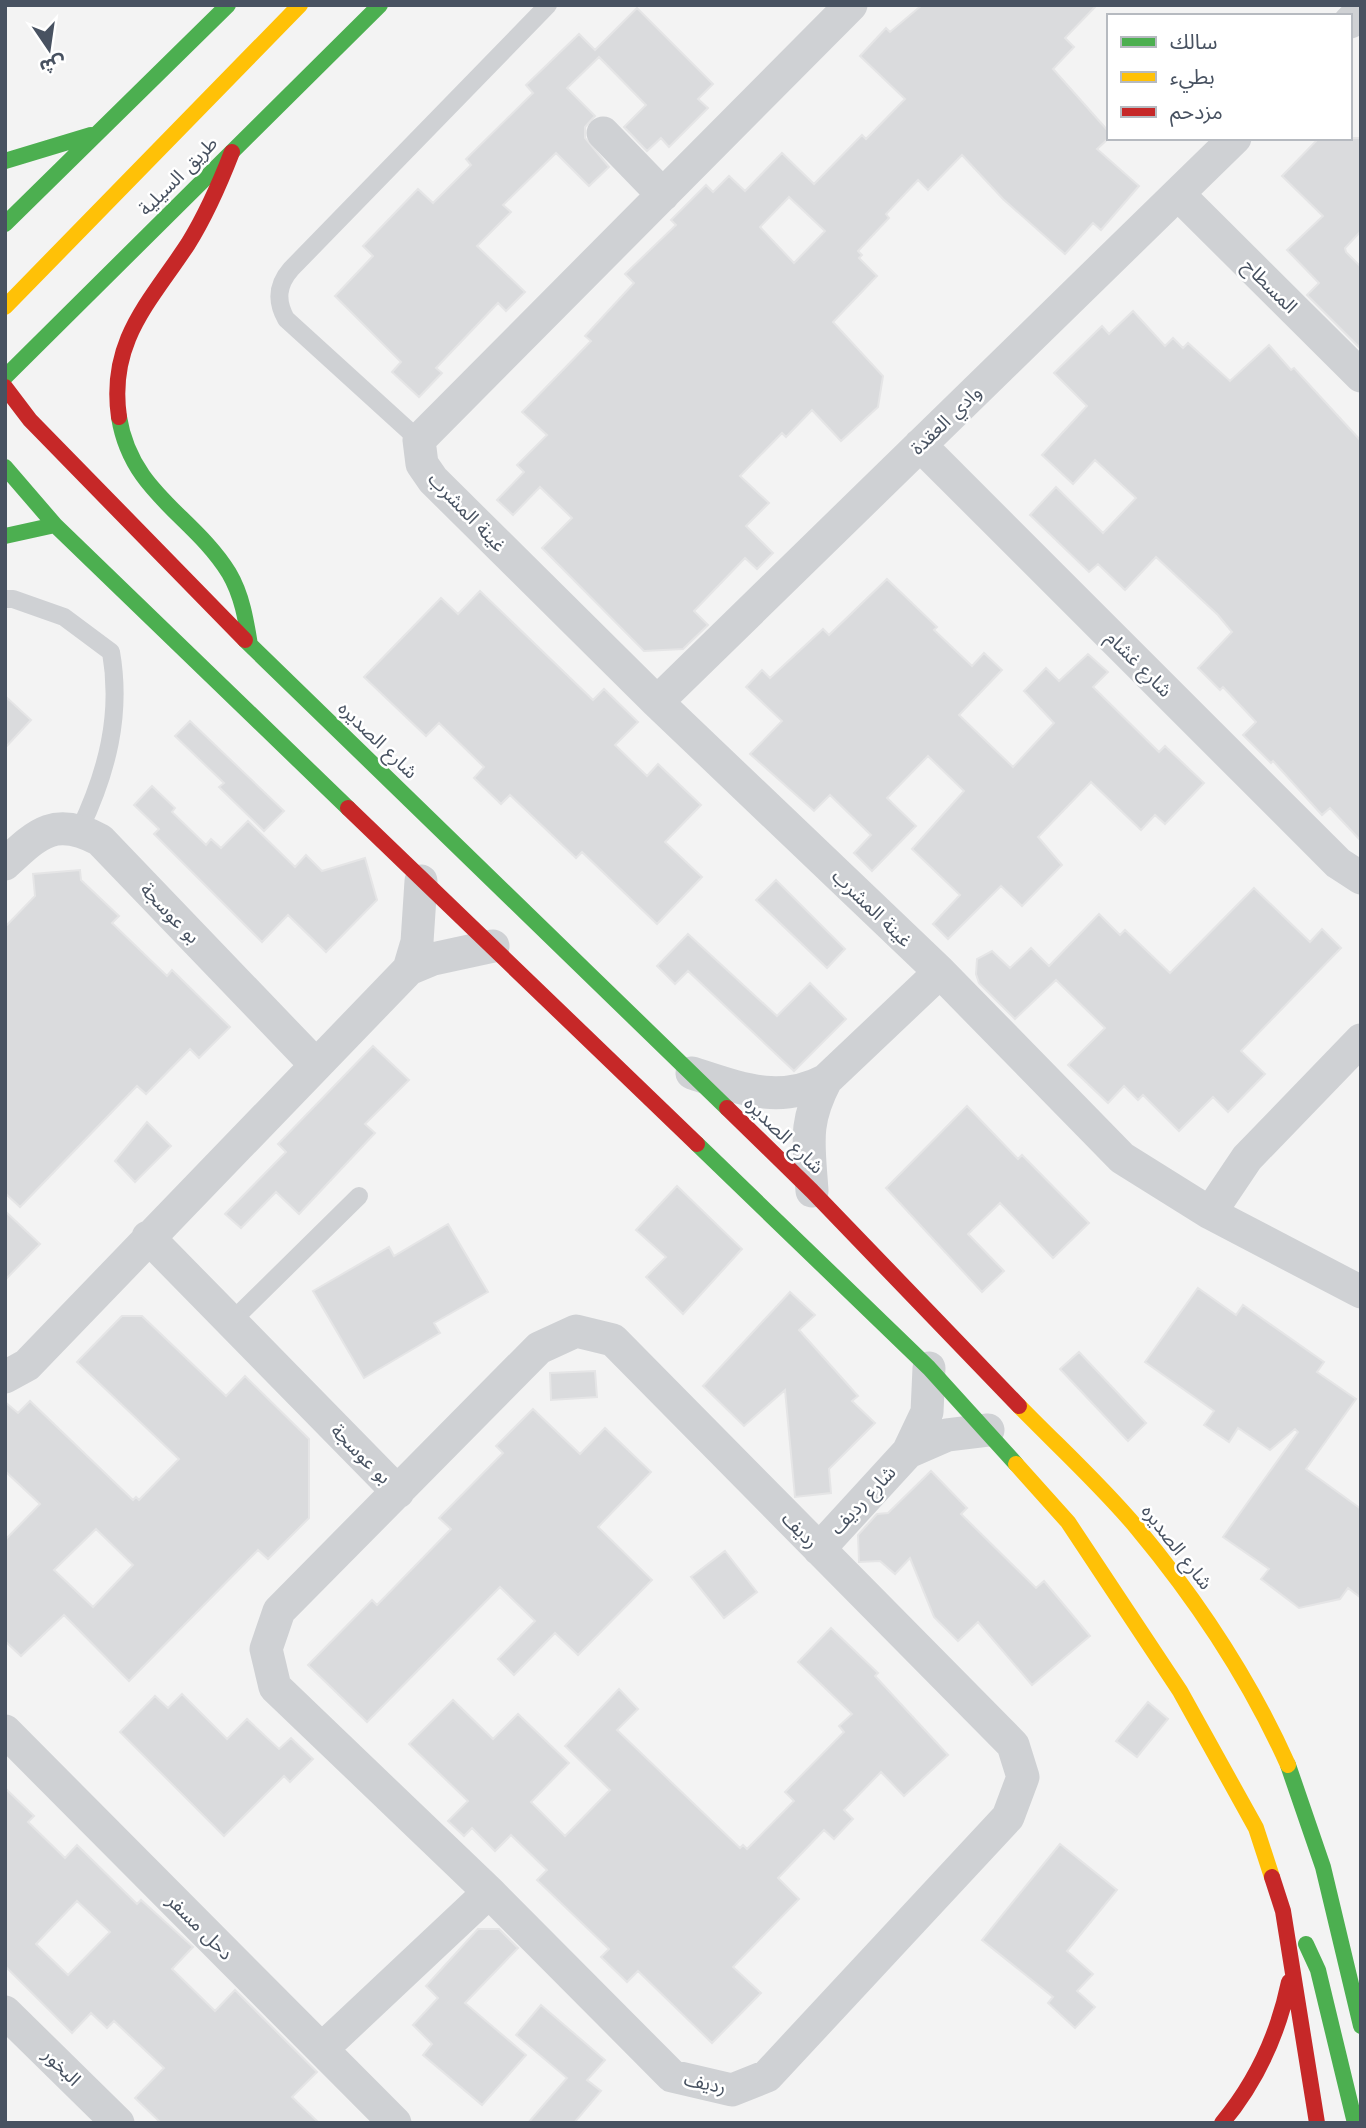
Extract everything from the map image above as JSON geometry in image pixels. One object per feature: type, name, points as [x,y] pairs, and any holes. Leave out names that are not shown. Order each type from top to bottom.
[{"type":"main road","points":[[5,224],[228,5]]},
{"type":"main road","points":[[5,307],[300,5]]},
{"type":"main road","name":"طريق السيلية","points":[[5,377],[380,5]]},
{"type":"main road","points":[[5,161],[100,132]]},
{"type":"main road","points":[[232,152],[205,214],[148,297],[132,327],[122,353],[118,410],[124,438],[134,464],[150,488],[227,570],[245,610],[250,645]]},
{"type":"main road","name":"شارع الصديره","points":[[5,387],[30,420],[250,645],[812,1191],[1136,1527],[1182,1584],[1236,1665],[1292,1774],[1326,1876],[1361,2026]]},
{"type":"main road","points":[[5,467],[55,525],[421,881],[493,946],[929,1368],[988,1430],[1082,1541],[1180,1691],[1256,1828],[1283,1911],[1317,2123]]},
{"type":"main road","points":[[5,536],[55,525]]},
{"type":"main road","points":[[1283,1911],[1304,1939],[1318,1969],[1356,2121],[1335,2123]]},
{"type":"main road","points":[[1222,2123],[1248,2089],[1278,2029],[1293,1962]]},
{"type":"main road","points":[[1347,1968],[1361,1991]]},
{"type":"street","points":[[419,440],[851,5]]},
{"type":"street","points":[[603,133],[663,195]]},
{"type":"street","name":"وادي العقدة","points":[[657,702],[1233,140]]},
{"type":"street","name":"المسطاح","points":[[1179,195],[1361,376]]},
{"type":"street","name":"غينة المشرب","points":[[419,440],[422,464],[433,480],[657,702],[940,972],[1122,1158],[1210,1213],[1361,1292]]},
{"type":"street","name":"شارع غشام","points":[[920,445],[1338,863],[1361,877]]},
{"type":"street","points":[[5,864],[38,835],[57,827],[80,829]]},
{"type":"street","name":"بو عوسجة","points":[[80,829],[100,839],[316,1065]]},
{"type":"street","points":[[409,969],[417,942],[421,881]]},
{"type":"street","points":[[5,1377],[27,1365],[409,969],[433,959],[493,946]]},
{"type":"street","points":[[812,1191],[807,1128],[813,1105],[826,1080],[940,972]]},
{"type":"street","points":[[1210,1213],[1247,1158],[1361,1040]]},
{"type":"street","points":[[692,1073],[764,1094],[796,1092],[826,1080]]},
{"type":"street","name":"بو عوسجة","points":[[148,1237],[398,1492]]},
{"type":"street","name":"رديف","points":[[576,1331],[613,1340],[1013,1745],[1023,1777],[1008,1817],[767,2076],[732,2090],[672,2076],[489,1892],[275,1687],[266,1649],[279,1611],[398,1492],[539,1348],[576,1331]]},
{"type":"street","name":"شارع رديف","points":[[819,1549],[908,1452],[927,1412],[929,1368]]},
{"type":"street","name":"شارع رديف","points":[[908,1452],[947,1435],[988,1430]]},
{"type":"street","name":"دحل مسفر","points":[[5,1731],[395,2123]]},
{"type":"street","points":[[322,2049],[489,1892]]},
{"type":"street","name":"البخور","points":[[5,2011],[118,2123]]},
{"type":"lane","points":[[419,440],[286,319],[281,309],[280,288],[291,270],[548,5]]},
{"type":"lane","points":[[5,599],[13,599],[64,618],[111,652],[117,687],[110,740],[101,785],[80,829]]},
{"type":"lane","points":[[231,1322],[359,1196]]},
{"type":"building","points":[[922,5],[1097,5],[1065,38],[1074,47],[1053,69],[1107,130],[1107,140],[1097,149],[1139,186],[1101,230],[1093,223],[1065,254],[1003,199],[962,155],[928,190],[918,180],[886,214],[889,218],[858,251],[862,255],[859,258],[877,276],[833,322],[883,376],[878,407],[841,441],[812,410],[786,437],[782,433],[740,476],[769,503],[746,526],[773,553],[757,569],[745,558],[694,611],[708,625],[683,649],[644,651],[542,548],[572,518],[540,487],[513,515],[497,500],[524,472],[517,465],[547,435],[522,412],[591,341],[585,336],[634,283],[625,274],[676,225],[671,220],[706,185],[713,192],[729,176],[745,191],[782,153],[814,184],[862,135],[866,139],[905,99],[860,56],[886,28],[890,32]],"holes":[[[789,197],[825,231],[794,263],[760,227]]]},
{"type":"building","points":[[637,8],[713,84],[698,99],[708,108],[669,147],[661,138],[647,151],[624,127],[646,105],[599,57],[567,88],[595,116],[585,127],[585,138],[609,167],[589,186],[556,153],[503,205],[511,212],[477,246],[525,292],[506,311],[498,303],[436,368],[442,373],[419,397],[392,372],[401,362],[335,296],[373,256],[363,246],[418,189],[433,203],[471,165],[466,159],[533,93],[526,85],[579,34],[595,50]]},
{"type":"building","points":[[1361,138],[1361,231],[1345,248],[1361,267],[1361,349],[1307,295],[1319,283],[1287,250],[1323,216],[1282,176],[1317,140]]},
{"type":"building","points":[[1133,311],[1165,346],[1173,338],[1183,348],[1188,343],[1230,381],[1269,345],[1291,370],[1294,368],[1361,441],[1361,841],[1330,808],[1322,815],[1273,761],[1271,763],[1243,735],[1256,722],[1223,687],[1220,690],[1198,668],[1232,632],[1218,615],[1156,557],[1125,590],[1098,564],[1089,572],[1030,515],[1056,487],[1103,533],[1136,498],[1095,460],[1073,484],[1042,455],[1087,406],[1054,373],[1102,326],[1109,334]]},
{"type":"building","points":[[887,579],[937,627],[934,630],[972,666],[984,653],[1002,670],[959,715],[1013,767],[1054,723],[1024,691],[1046,668],[1059,681],[1088,654],[1108,672],[1093,687],[1159,752],[1165,746],[1204,783],[1165,824],[1155,815],[1141,830],[1091,782],[1038,837],[1062,865],[1022,906],[1001,886],[948,939],[933,924],[960,895],[912,849],[964,791],[928,756],[887,798],[916,826],[872,871],[854,853],[871,835],[830,795],[814,811],[750,754],[782,721],[746,687],[762,670],[770,678],[823,629],[829,635]]},
{"type":"building","points":[[480,591],[593,700],[604,689],[638,722],[615,745],[647,776],[658,764],[701,805],[665,842],[702,877],[657,924],[582,852],[576,858],[510,795],[501,804],[474,778],[484,767],[439,723],[426,736],[364,677],[441,598],[458,614]]},
{"type":"building","points":[[5,696],[31,720],[5,748]]},
{"type":"building","points":[[190,721],[284,811],[264,831],[219,787],[224,783],[175,736]]},
{"type":"building","points":[[152,786],[175,808],[172,812],[206,845],[211,839],[221,848],[248,821],[295,867],[306,855],[322,871],[365,858],[377,900],[326,952],[288,915],[262,942],[154,834],[159,829],[134,805]]},
{"type":"building","points":[[80,870],[81,880],[119,916],[112,923],[167,976],[172,970],[230,1027],[199,1058],[190,1049],[146,1094],[137,1086],[20,1207],[5,1193],[5,927],[35,896],[33,874]]},
{"type":"building","points":[[776,880],[845,949],[827,968],[756,900]]},
{"type":"building","points":[[1254,888],[1310,942],[1322,929],[1341,948],[1241,1051],[1265,1074],[1228,1112],[1213,1097],[1179,1131],[1143,1095],[1138,1100],[1124,1086],[1108,1103],[1068,1065],[1105,1028],[1056,980],[1015,1019],[979,983],[976,974],[977,959],[992,951],[1010,968],[1031,948],[1049,966],[1099,914],[1120,935],[1125,930],[1170,973]]},
{"type":"building","points":[[688,934],[777,1016],[810,983],[846,1019],[794,1071],[688,971],[675,984],[657,966]]},
{"type":"building","points":[[373,1046],[409,1080],[365,1124],[375,1133],[299,1214],[276,1192],[241,1228],[225,1214],[286,1152],[278,1144]]},
{"type":"building","points":[[967,1106],[1018,1159],[1022,1155],[1089,1223],[1053,1258],[1000,1203],[968,1234],[1004,1271],[982,1292],[886,1188]]},
{"type":"building","points":[[147,1122],[171,1146],[135,1182],[115,1161]]},
{"type":"building","points":[[677,1186],[742,1249],[683,1314],[646,1277],[666,1257],[636,1230]]},
{"type":"building","points":[[5,1211],[40,1244],[5,1280]]},
{"type":"building","points":[[448,1224],[488,1292],[434,1323],[440,1333],[364,1378],[313,1291],[389,1247],[394,1256]]},
{"type":"building","points":[[1198,1288],[1236,1315],[1243,1305],[1324,1362],[1317,1372],[1356,1399],[1306,1469],[1361,1509],[1361,1598],[1348,1588],[1340,1599],[1299,1608],[1261,1579],[1269,1569],[1223,1537],[1298,1432],[1295,1429],[1270,1450],[1238,1428],[1229,1442],[1204,1425],[1214,1411],[1145,1362]]},
{"type":"building","points":[[790,1292],[815,1315],[799,1330],[858,1396],[852,1401],[875,1423],[829,1469],[831,1493],[795,1497],[785,1390],[744,1426],[703,1386]]},
{"type":"building","points":[[122,1316],[142,1316],[226,1396],[245,1376],[309,1439],[309,1518],[268,1559],[258,1550],[129,1681],[64,1615],[21,1656],[5,1641],[5,1540],[40,1504],[5,1471],[5,1402],[18,1413],[30,1401],[133,1500],[136,1497],[139,1500],[179,1459],[77,1362]],"holes":[[[96,1529],[133,1565],[93,1607],[54,1570]]]},
{"type":"building","points":[[1079,1352],[1146,1423],[1128,1441],[1060,1369]]},
{"type":"building","points":[[595,1371],[597,1397],[551,1400],[550,1373]]},
{"type":"building","points":[[533,1409],[580,1454],[605,1428],[651,1472],[598,1527],[652,1580],[578,1655],[555,1633],[514,1675],[498,1659],[535,1621],[500,1587],[367,1722],[308,1665],[372,1600],[377,1605],[451,1529],[439,1518],[503,1453],[496,1446]]},
{"type":"building","points":[[931,1471],[967,1508],[961,1514],[1036,1588],[1044,1581],[1090,1636],[1032,1685],[978,1622],[958,1641],[934,1617],[910,1558],[895,1574],[880,1561],[859,1562],[858,1535],[877,1514],[888,1513]]},
{"type":"building","points":[[725,1551],[757,1592],[724,1618],[691,1577]]},
{"type":"building","points":[[831,1628],[878,1673],[875,1676],[948,1755],[904,1796],[881,1772],[844,1810],[853,1819],[834,1839],[824,1830],[778,1878],[799,1899],[733,1967],[761,1993],[712,2043],[638,1971],[627,1982],[601,1957],[609,1949],[537,1880],[547,1870],[511,1835],[495,1851],[472,1828],[464,1836],[448,1821],[468,1801],[409,1744],[453,1700],[493,1739],[518,1714],[569,1763],[531,1802],[565,1836],[610,1790],[565,1746],[619,1689],[638,1709],[617,1730],[740,1848],[743,1845],[747,1849],[794,1801],[785,1792],[844,1732],[839,1726],[852,1714],[798,1662]]},
{"type":"building","points":[[182,1694],[227,1739],[247,1719],[279,1749],[291,1738],[313,1759],[290,1782],[284,1776],[224,1836],[120,1732],[155,1696],[168,1708]]},
{"type":"building","points":[[1148,1702],[1168,1719],[1137,1757],[1116,1741]]},
{"type":"building","points":[[5,1788],[34,1816],[28,1822],[65,1858],[77,1845],[137,1904],[141,1900],[193,1947],[172,1969],[215,2011],[235,1990],[317,2072],[292,2097],[319,2123],[161,2123],[135,2098],[164,2068],[114,2021],[107,2028],[91,2013],[72,2033],[5,1966]],"holes":[[[77,1901],[110,1932],[68,1975],[36,1944]]]},
{"type":"building","points":[[1060,1844],[1117,1890],[1067,1951],[1093,1974],[1077,1991],[1095,2007],[1075,2028],[1048,2003],[1053,1997],[982,1940]]},
{"type":"building","points":[[478,1929],[499,1929],[518,1948],[465,2003],[526,2055],[482,2105],[423,2055],[432,2044],[413,2025],[438,1998],[426,1986]]},
{"type":"building","points":[[541,2005],[605,2060],[587,2080],[601,2091],[574,2123],[528,2123],[567,2078],[516,2035]]},
{"type":"traffic: fast","points":[[5,224],[228,5]]},
{"type":"traffic: fast","points":[[5,377],[380,5]]},
{"type":"traffic: fast","points":[[5,161],[91,135]]},
{"type":"traffic: fast","points":[[119,417],[136,465],[165,502],[198,535],[229,573],[240,599],[250,645]]},
{"type":"traffic: fast","points":[[5,467],[55,525],[348,808]]},
{"type":"traffic: fast","points":[[5,536],[55,525]]},
{"type":"traffic: fast","points":[[245,640],[727,1108]]},
{"type":"traffic: fast","points":[[697,1144],[929,1368],[1016,1464]]},
{"type":"traffic: fast","points":[[1288,1765],[1323,1867],[1361,2026]]},
{"type":"traffic: fast","points":[[1306,1944],[1318,1970],[1355,2123]]},
{"type":"traffic: slow","points":[[5,307],[300,5]]},
{"type":"traffic: slow","points":[[1019,1406],[1123,1512],[1181,1583],[1257,1702],[1288,1765]]},
{"type":"traffic: slow","points":[[1016,1464],[1068,1522],[1180,1691],[1256,1828],[1272,1877]]},
{"type":"traffic: jam","points":[[119,417],[117,390],[126,344],[147,304],[201,222],[232,152]]},
{"type":"traffic: jam","points":[[5,387],[30,420],[245,640]]},
{"type":"traffic: jam","points":[[348,808],[697,1144]]},
{"type":"traffic: jam","points":[[727,1108],[812,1191],[1019,1406]]},
{"type":"traffic: jam","points":[[1272,1877],[1283,1911],[1317,2123]]},
{"type":"traffic: jam","points":[[1222,2123],[1256,2074],[1279,2020],[1289,1982]]}]
